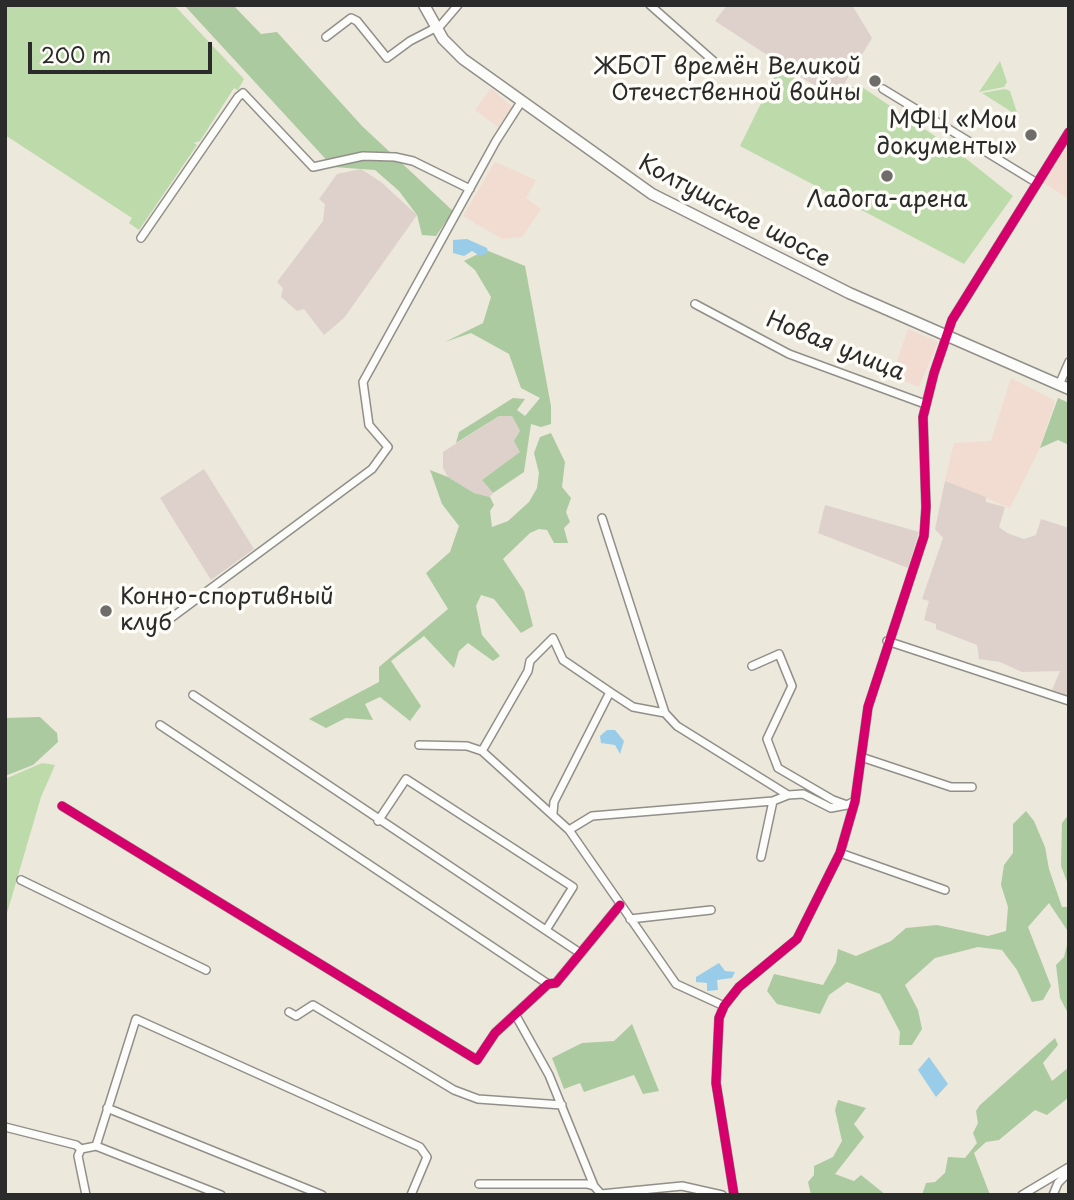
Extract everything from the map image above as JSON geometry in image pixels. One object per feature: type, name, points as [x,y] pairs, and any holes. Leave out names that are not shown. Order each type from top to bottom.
[{"type":"main road","name":"Колтушское шоссе","points":[[424,5],[435,27],[463,59],[652,194],[793,266],[1064,387]]},
{"type":"street","points":[[326,37],[351,18],[358,20],[387,58],[435,27],[458,5]]},
{"type":"street","points":[[650,5],[718,65]]},
{"type":"street","points":[[883,89],[1037,183]]},
{"type":"street","points":[[141,238],[243,93],[317,168],[363,156],[395,157],[413,161],[470,189]]},
{"type":"street","points":[[171,618],[372,469],[388,447],[369,425],[363,382],[521,102]]},
{"type":"street","points":[[734,1195],[715,1068],[716,1032],[724,1006],[739,987],[797,939],[840,853],[855,800],[868,707],[887,641],[912,574],[926,522],[922,441],[925,404],[953,320],[1069,132]]},
{"type":"street","name":"Новая улица","points":[[695,304],[789,354],[925,404]]},
{"type":"street","points":[[1064,387],[1069,362]]},
{"type":"street","points":[[602,518],[665,713],[677,726],[788,795]]},
{"type":"street","points":[[482,751],[528,671],[530,662],[553,638],[563,660],[610,692],[633,707],[665,713]]},
{"type":"street","points":[[887,641],[1069,701]]},
{"type":"street","points":[[752,666],[779,654],[792,686],[767,739],[778,768],[833,800],[847,804]]},
{"type":"street","points":[[553,813],[554,802],[610,692]]},
{"type":"street","points":[[193,695],[378,821],[580,953]]},
{"type":"street","points":[[160,725],[548,984]]},
{"type":"street","points":[[419,745],[467,747],[482,751],[569,830],[676,984],[724,1006]]},
{"type":"street","points":[[861,757],[951,787],[972,787]]},
{"type":"street","points":[[378,821],[406,779],[573,887],[546,930]]},
{"type":"street","points":[[569,830],[592,816],[773,801],[788,795],[803,794],[831,808],[855,800]]},
{"type":"street","points":[[761,857],[773,801]]},
{"type":"street","points":[[62,806],[477,1060],[495,1033],[548,984],[556,983],[620,905]]},
{"type":"street","points":[[840,853],[945,890]]},
{"type":"street","points":[[21,880],[206,970]]},
{"type":"street","points":[[630,919],[711,910]]},
{"type":"street","points":[[289,1012],[296,1016],[313,1005],[454,1090],[478,1099],[562,1105]]},
{"type":"street","points":[[515,1014],[562,1105],[594,1186],[601,1194],[682,1186],[722,1195]]},
{"type":"street","points":[[96,1146],[136,1019],[361,1118],[420,1147],[427,1157],[411,1195]]},
{"type":"street","points":[[107,1108],[322,1195]]},
{"type":"street","points":[[5,1127],[76,1145],[81,1149],[96,1146],[221,1195]]},
{"type":"street","points":[[81,1149],[78,1156],[86,1195]]},
{"type":"street","points":[[1022,1195],[1069,1167]]},
{"type":"street","points":[[1053,1195],[1058,1183],[1069,1172]]},
{"type":"street","points":[[479,1184],[594,1186]]},
{"type":"shaded area","points":[[727,5],[852,5],[872,38],[835,99],[715,21]]},
{"type":"shaded area","points":[[491,88],[512,107],[498,127],[475,110]]},
{"type":"shaded area","points":[[1069,144],[1069,199],[1042,182]]},
{"type":"shaded area","points":[[495,162],[536,180],[526,198],[541,209],[522,237],[502,239],[463,216]]},
{"type":"shaded area","points":[[361,169],[381,182],[417,215],[344,318],[324,335],[304,309],[297,311],[281,297],[283,288],[277,282],[323,221],[325,204],[319,199],[337,174]]},
{"type":"shaded area","points":[[908,329],[938,342],[919,387],[892,376]]},
{"type":"shaded area","points":[[1011,378],[1055,401],[1040,448],[1010,508],[945,481],[954,443],[991,441]]},
{"type":"shaded area","points":[[499,416],[512,416],[520,431],[521,452],[482,480],[493,493],[490,497],[474,493],[448,477],[443,468],[443,452]]},
{"type":"shaded area","points":[[204,469],[254,549],[211,580],[160,498]]},
{"type":"shaded area","points":[[945,481],[986,497],[986,502],[1005,507],[999,527],[1007,533],[1024,539],[1036,535],[1041,519],[1069,528],[1069,701],[1050,695],[1060,671],[1022,672],[1000,662],[979,659],[977,645],[936,629],[936,624],[924,620],[929,601],[922,599],[943,538],[935,529]]},
{"type":"shaded area","points":[[825,505],[919,532],[908,568],[818,533]]},
{"type":"green space","points":[[5,5],[174,5],[244,79],[238,90],[234,88],[200,141],[194,143],[197,145],[139,230],[129,223],[132,218],[5,135]]},
{"type":"green space","points":[[184,5],[233,5],[261,34],[277,32],[362,126],[453,211],[436,236],[422,235],[417,215],[399,191],[375,170],[333,167]]},
{"type":"green space","points":[[1000,61],[1007,82],[1004,87],[979,92]]},
{"type":"green space","points":[[781,70],[832,102],[849,86],[856,88],[859,85],[954,149],[1013,196],[964,264],[740,146],[777,71]]},
{"type":"green space","points":[[1005,89],[1010,91],[1018,116],[982,93]]},
{"type":"green space","points":[[486,250],[525,266],[551,406],[551,424],[541,427],[531,424],[524,472],[493,493],[482,480],[520,452],[514,441],[520,431],[512,416],[499,416],[456,443],[459,432],[513,398],[525,399],[517,410],[525,416],[540,398],[521,388],[509,354],[471,333],[445,342],[483,323],[491,297],[475,270],[464,261]]},
{"type":"green space","points":[[1058,398],[1069,403],[1069,445],[1058,440],[1040,448]]},
{"type":"green space","points":[[551,433],[565,462],[562,487],[571,498],[566,512],[570,522],[564,528],[568,543],[554,543],[547,530],[539,529],[530,533],[503,559],[524,591],[533,626],[521,633],[494,599],[481,595],[476,606],[482,635],[500,656],[493,661],[468,643],[459,651],[454,668],[424,636],[391,661],[421,706],[410,721],[380,697],[365,704],[373,720],[346,718],[326,728],[309,719],[379,682],[379,667],[448,609],[426,573],[450,552],[459,526],[442,504],[430,470],[448,477],[474,493],[490,497],[494,505],[490,511],[492,527],[508,521],[529,502],[537,488],[539,473],[534,453],[540,437]]},
{"type":"green space","points":[[40,717],[57,733],[58,742],[33,765],[5,776],[5,718]]},
{"type":"green space","points":[[42,763],[55,765],[41,797],[5,920],[5,779]]},
{"type":"green space","points":[[1026,811],[1034,821],[1045,847],[1049,869],[1062,907],[1069,907],[1069,933],[1049,903],[1028,927],[1051,986],[1043,1000],[1032,1002],[1017,970],[1002,950],[978,947],[935,958],[905,985],[918,1010],[922,1029],[912,1045],[899,1045],[900,1032],[880,994],[847,982],[829,995],[820,1014],[777,1004],[767,991],[774,974],[823,985],[836,962],[838,949],[856,956],[891,941],[906,928],[937,925],[988,936],[1006,931],[1008,907],[1001,885],[1004,865],[1013,853],[1013,824]]},
{"type":"green space","points":[[1069,814],[1069,887],[1061,866],[1062,823]]},
{"type":"green space","points":[[1069,937],[1069,1015],[1060,998],[1056,965],[1064,957]]},
{"type":"green space","points":[[632,1024],[659,1091],[643,1094],[634,1075],[584,1092],[580,1083],[564,1089],[552,1058],[582,1043],[614,1041]]},
{"type":"green space","points":[[1055,1038],[1058,1045],[1043,1063],[1052,1081],[1069,1067],[1069,1097],[1047,1115],[1035,1110],[999,1140],[986,1142],[974,1153],[990,1195],[922,1195],[926,1183],[935,1182],[945,1173],[948,1157],[965,1158],[977,1143],[973,1133],[978,1123],[976,1111],[980,1105]]},
{"type":"green space","points":[[838,1100],[866,1108],[854,1124],[864,1137],[835,1174],[854,1181],[861,1175],[886,1195],[811,1195],[808,1182],[814,1175],[814,1166],[833,1157],[842,1141],[835,1110]]},
{"type":"water","points":[[467,239],[487,248],[488,253],[480,256],[472,251],[464,256],[453,253],[453,240]]},
{"type":"water","points":[[607,730],[615,730],[624,741],[620,754],[615,745],[601,743],[600,736]]},
{"type":"water","points":[[719,963],[725,971],[735,972],[732,978],[717,980],[718,990],[707,991],[707,983],[696,982],[696,977]]},
{"type":"water","points":[[929,1057],[948,1084],[936,1097],[918,1070]]},
{"type":"cycle path","points":[[734,1195],[716,1083],[719,1018],[724,1006],[739,987],[797,939],[840,853],[855,801],[868,707],[924,536],[926,507],[923,417],[934,373],[952,320],[1069,132]]},
{"type":"cycle path","points":[[62,806],[477,1060],[495,1033],[548,984],[556,983],[620,905]]},
{"type":"place","name":"ЖБОТ времён Великой Отечественной войны","points":[[875,81]]},
{"type":"place","name":"МФЦ «Мои документы»","points":[[1031,135]]},
{"type":"place","name":"Ладога-арена","points":[[887,176]]},
{"type":"place","name":"Конно-спортивный клуб","points":[[106,611]]}]
